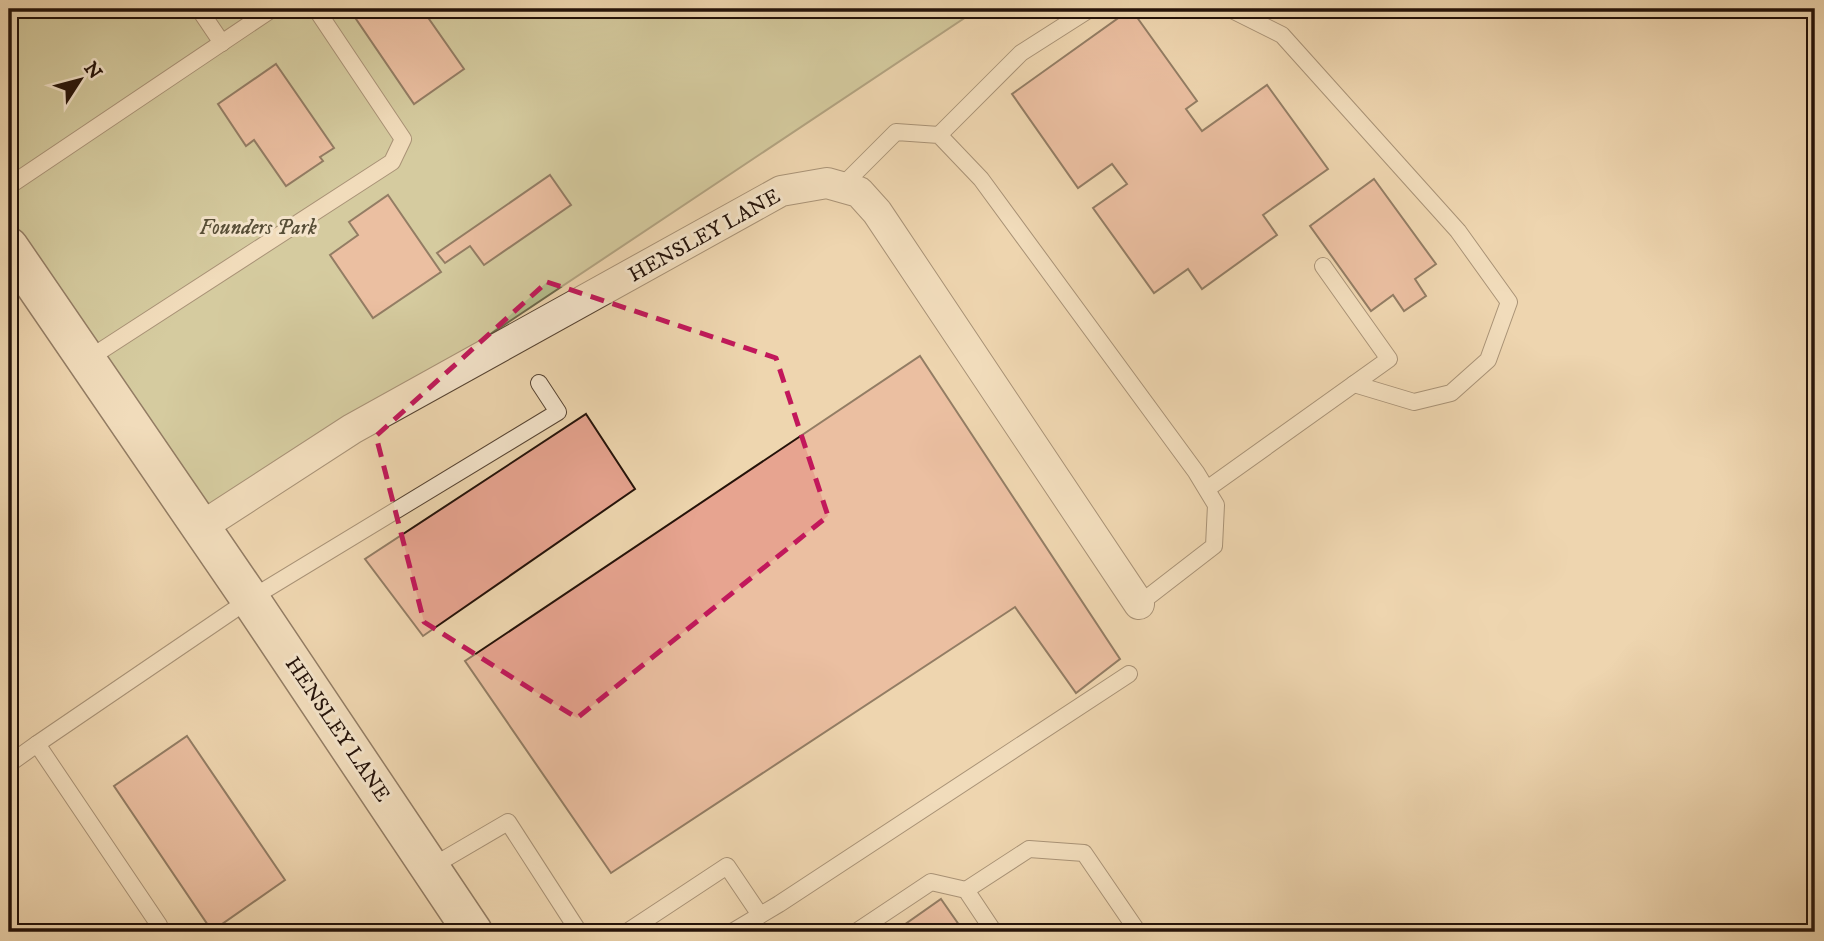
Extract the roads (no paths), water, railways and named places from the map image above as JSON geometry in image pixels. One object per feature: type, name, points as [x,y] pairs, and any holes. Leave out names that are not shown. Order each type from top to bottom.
[{"type":"street","name":"HENSLEY LANE","points":[[201,527],[352,429],[780,191],[827,183],[859,192],[877,212],[1139,604]]},
{"type":"street","name":"HENSLEY LANE","points":[[9,247],[250,599],[473,932]]},
{"type":"lane","points":[[199,9],[222,43]]},
{"type":"lane","points":[[9,186],[272,9]]},
{"type":"lane","points":[[85,360],[393,162],[403,139],[316,9]]},
{"type":"lane","points":[[939,135],[1021,53],[1090,9]]},
{"type":"lane","points":[[1230,9],[1282,35],[1458,231],[1510,302],[1488,360],[1451,393],[1414,402],[1354,384]]},
{"type":"lane","points":[[841,187],[895,132],[939,135],[981,179],[1188,460],[1216,505],[1214,546],[1139,604]]},
{"type":"lane","points":[[1207,489],[1389,359],[1323,266]]},
{"type":"lane","points":[[9,764],[250,599],[558,412],[539,383]]},
{"type":"lane","points":[[732,932],[1129,674]]},
{"type":"lane","points":[[37,744],[159,925]]},
{"type":"lane","points":[[431,867],[508,822],[579,932]]},
{"type":"lane","points":[[966,890],[1029,849],[1084,853],[1138,932]]},
{"type":"lane","points":[[627,932],[727,866],[760,915]]},
{"type":"lane","points":[[856,932],[931,882],[966,890],[994,932]]},
{"type":"park label","name":"Founders Park","points":[[258,227]]}]
